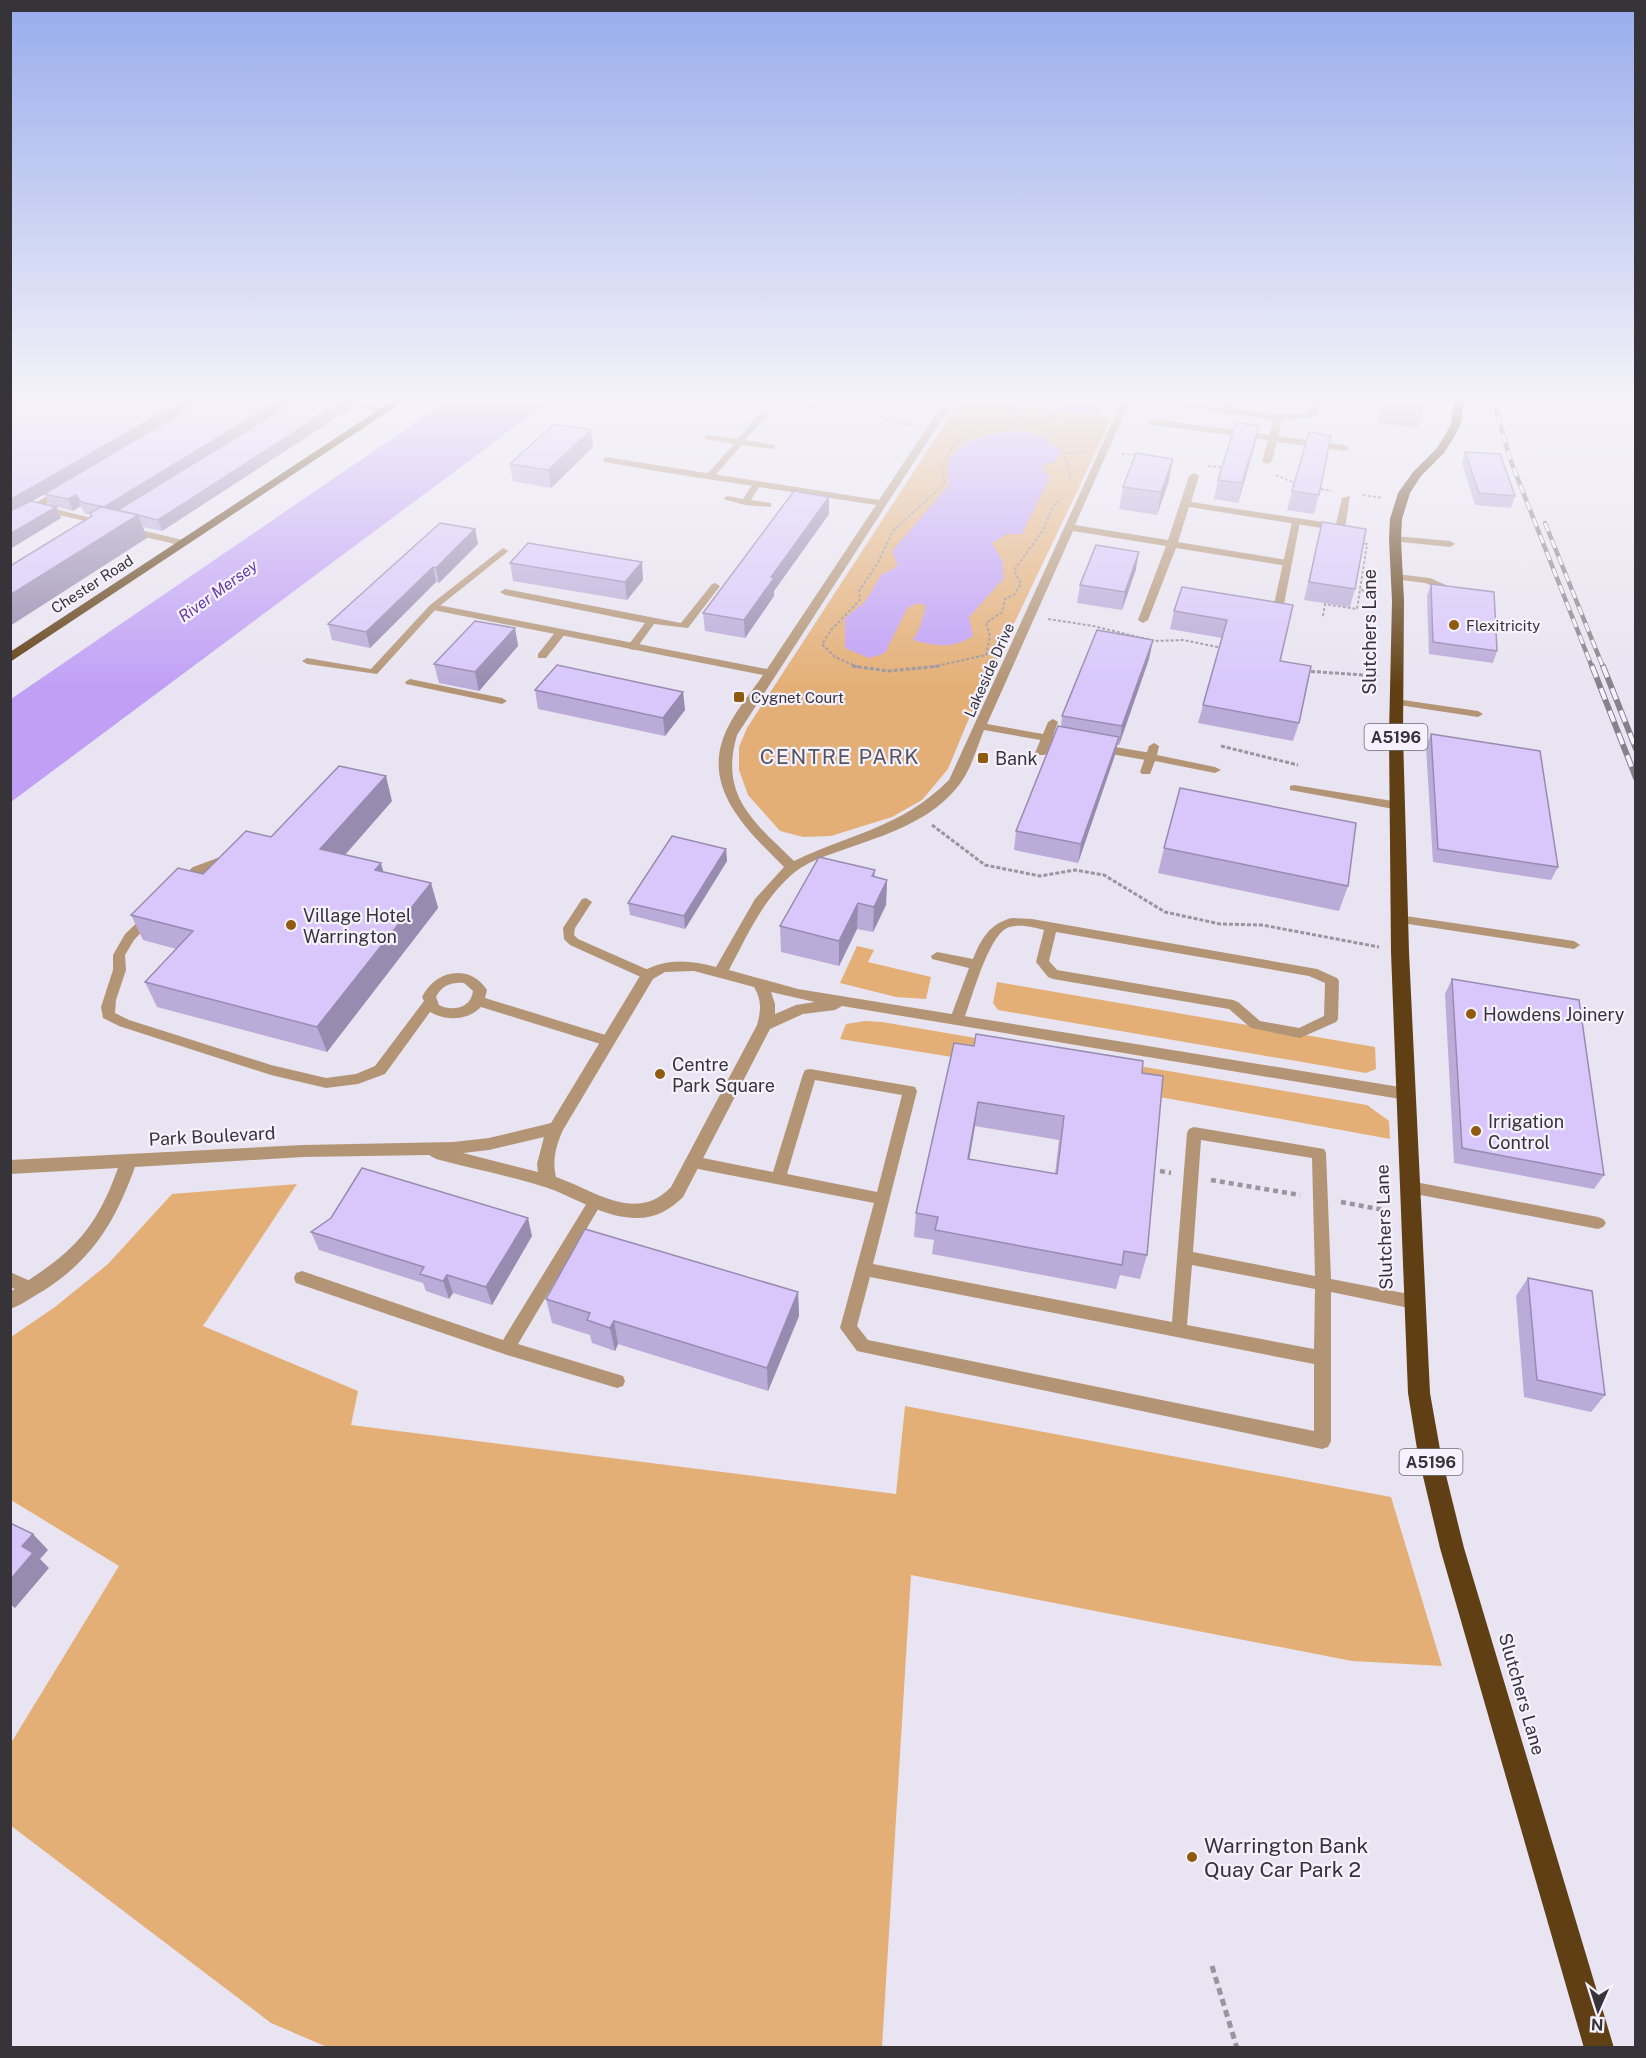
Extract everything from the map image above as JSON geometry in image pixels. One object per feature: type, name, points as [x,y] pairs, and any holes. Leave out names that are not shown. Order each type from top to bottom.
[{"type":"highway","name":"Chester Road","points":[[10,658],[256,495]]},
{"type":"highway","name":"Slutchers Lane","points":[[1404,495],[1396,519],[1395,538],[1399,919],[1419,1393],[1434,1477],[1497,1703],[1599,2048]]},
{"type":"street","points":[[10,521],[55,495]]},
{"type":"street","points":[[828,495],[880,503]]},
{"type":"street","points":[[792,867],[740,810],[726,784],[727,746],[734,729],[768,673],[885,495]]},
{"type":"street","name":"Lakeside Drive","points":[[720,973],[765,893],[777,879],[792,867],[833,848],[884,831],[918,815],[938,801],[955,782],[1084,495]]},
{"type":"street","points":[[1143,620],[1189,495]]},
{"type":"street","points":[[1186,504],[1340,528],[1347,498]]},
{"type":"street","points":[[34,507],[183,543]]},
{"type":"street","points":[[1069,527],[1287,563]]},
{"type":"street","points":[[433,607],[768,673]]},
{"type":"street","points":[[980,726],[1047,739],[1153,752]]},
{"type":"street","points":[[759,984],[768,996],[769,1011],[764,1025],[677,1191],[664,1204],[650,1210],[634,1210],[595,1202],[548,1181],[545,1164],[548,1146],[556,1128],[607,1041],[648,975],[663,967],[677,965],[720,973],[798,994],[1406,1094]]},
{"type":"street","points":[[764,1025],[801,1009],[867,1005]]},
{"type":"street","name":"Park Boulevard","points":[[10,1167],[129,1160],[453,1148],[489,1144],[556,1128]]},
{"type":"street","name":"Park Boulevard","points":[[416,1148],[548,1181]]},
{"type":"street","points":[[10,1302],[65,1266],[90,1240],[110,1210],[129,1160]]},
{"type":"lane","points":[[745,502],[750,495]]},
{"type":"lane","points":[[727,499],[768,505]]},
{"type":"lane","points":[[98,531],[118,519]]},
{"type":"lane","points":[[1278,609],[1296,522]]},
{"type":"lane","points":[[1395,538],[1450,544]]},
{"type":"lane","points":[[307,661],[372,672],[433,607],[503,551]]},
{"type":"lane","points":[[1397,577],[1427,580],[1452,590]]},
{"type":"lane","points":[[505,592],[684,626],[715,586]]},
{"type":"lane","points":[[632,647],[651,621]]},
{"type":"lane","points":[[542,656],[561,632]]},
{"type":"lane","points":[[410,682],[502,700]]},
{"type":"lane","points":[[1396,702],[1478,714]]},
{"type":"lane","points":[[1041,753],[1053,722]]},
{"type":"lane","points":[[1146,772],[1153,752],[1215,770]]},
{"type":"lane","points":[[1294,788],[1399,806]]},
{"type":"lane","points":[[242,853],[190,873],[129,937],[118,955],[121,965],[108,1015],[124,1023],[270,1070],[326,1083],[358,1079],[380,1070],[429,1003],[431,991],[442,981],[459,978],[473,981],[478,985],[480,996],[478,1001],[465,1011],[456,1014],[439,1012],[429,1003]]},
{"type":"lane","points":[[586,902],[569,928],[568,936],[574,942],[648,975]]},
{"type":"lane","points":[[1399,919],[1574,945]]},
{"type":"lane","points":[[957,1019],[989,936],[1001,925],[1017,922],[1051,927],[1312,972],[1332,981],[1331,1019],[1300,1033],[1256,1025],[1233,1005],[1053,974],[1042,962],[1051,927]]},
{"type":"lane","points":[[937,956],[978,965]]},
{"type":"lane","points":[[478,1001],[607,1041]]},
{"type":"lane","points":[[778,1180],[810,1074],[910,1091],[848,1328],[863,1346],[1322,1441],[1323,1282],[1319,1153],[1194,1133],[1179,1331]]},
{"type":"lane","points":[[693,1162],[883,1199]]},
{"type":"lane","points":[[1410,1187],[1598,1223]]},
{"type":"lane","points":[[507,1348],[595,1202]]},
{"type":"lane","points":[[1186,1257],[1323,1282],[1414,1302]]},
{"type":"lane","points":[[864,1269],[1322,1358]]},
{"type":"lane","points":[[302,1278],[507,1348],[617,1381]]},
{"type":"lane","points":[[10,1279],[31,1289]]},
{"type":"path","points":[[932,495],[893,531],[877,564],[859,591],[860,600],[831,630],[822,644],[836,658],[859,668],[908,671],[948,666],[986,655],[990,636],[986,623],[1002,612],[1005,599],[1014,596],[1021,584],[1014,570],[1042,532],[1053,507],[1062,495]]},
{"type":"path","points":[[1363,495],[1401,502]]},
{"type":"path","points":[[1323,616],[1325,604],[1357,609],[1367,544],[1357,543]]},
{"type":"path","points":[[1360,590],[1384,594]]},
{"type":"path","points":[[1002,612],[1093,626],[1155,641],[1183,640],[1226,649]]},
{"type":"path","points":[[1304,671],[1396,677]]},
{"type":"path","points":[[1221,746],[1298,765]]},
{"type":"path","points":[[918,815],[985,865],[1040,876],[1075,870],[1104,875],[1166,912],[1220,924],[1262,925],[1400,952]]},
{"type":"path","points":[[1160,1171],[1172,1173]]},
{"type":"path","points":[[1210,1180],[1300,1195]]},
{"type":"path","points":[[1341,1202],[1384,1210]]},
{"type":"path","points":[[1212,1966],[1237,2048]]},
{"type":"shaded area","points":[[899,495],[1075,495],[970,716],[948,769],[922,800],[892,817],[831,836],[803,837],[780,831],[748,795],[739,770],[739,747],[747,728]]},
{"type":"shaded area","points":[[857,946],[874,950],[868,962],[931,977],[926,999],[896,997],[840,983]]},
{"type":"shaded area","points":[[997,982],[1375,1047],[1376,1069],[1366,1073],[998,1010],[993,1003]]},
{"type":"shaded area","points":[[865,1021],[882,1022],[1367,1105],[1389,1121],[1390,1139],[1160,1097],[1146,1088],[840,1039],[846,1024]]},
{"type":"shaded area","points":[[297,1184],[203,1326],[358,1391],[351,1425],[896,1494],[905,1406],[1391,1497],[1442,1666],[1352,1661],[911,1575],[882,2047],[327,2047],[271,2023],[10,1825],[11,1743],[119,1566],[11,1500],[11,1337],[55,1307],[108,1264],[172,1194]]},
{"type":"water","name":"River Mersey","points":[[309,495],[423,495],[11,802],[11,699]]},
{"type":"water","points":[[940,495],[1041,495],[1022,534],[1007,534],[992,543],[1003,562],[1003,579],[969,617],[973,636],[951,645],[928,644],[913,640],[920,627],[926,606],[918,603],[907,608],[885,653],[869,658],[845,648],[845,618],[865,602],[881,575],[898,566],[892,551]]},
{"type":"building","points":[[49,495],[76,495],[68,499]]},
{"type":"building","points":[[76,495],[124,495],[104,507],[81,502]]},
{"type":"building","points":[[142,495],[197,495],[158,520],[118,510]]},
{"type":"building","points":[[791,495],[829,497],[771,577],[774,578],[744,620],[703,613]]},
{"type":"building","points":[[31,501],[56,507],[10,534],[10,511]]},
{"type":"building","points":[[101,507],[138,515],[10,595],[10,566],[92,516],[90,513]]},
{"type":"building","points":[[1322,522],[1366,529],[1355,589],[1309,582]]},
{"type":"building","points":[[440,523],[475,529],[366,632],[328,624]]},
{"type":"building","points":[[528,543],[642,562],[625,582],[510,563]]},
{"type":"building","points":[[1096,545],[1139,552],[1125,592],[1080,585]]},
{"type":"building","points":[[1431,584],[1494,592],[1497,651],[1433,642]]},
{"type":"building","points":[[1182,587],[1293,605],[1280,661],[1311,666],[1299,723],[1203,705],[1227,620],[1174,611]]},
{"type":"building","points":[[475,621],[515,628],[475,672],[434,664]]},
{"type":"building","points":[[1097,630],[1153,640],[1122,726],[1062,716]]},
{"type":"building","points":[[557,665],[683,692],[663,718],[535,690]]},
{"type":"building","points":[[1058,726],[1119,737],[1081,844],[1016,831]]},
{"type":"building","points":[[1431,734],[1540,751],[1558,867],[1438,849]]},
{"type":"building","name":"Village Hotel Warrington","points":[[339,766],[386,776],[320,849],[381,863],[375,870],[431,883],[317,1027],[145,982],[193,931],[131,915],[178,868],[203,874],[246,831],[271,837]]},
{"type":"building","points":[[1180,788],[1356,823],[1348,886],[1164,848]]},
{"type":"building","points":[[672,836],[726,849],[684,916],[628,903]]},
{"type":"building","points":[[819,857],[875,870],[872,876],[887,880],[874,907],[858,903],[839,941],[780,926]]},
{"type":"building","points":[[1452,979],[1579,1000],[1604,1175],[1462,1148]]},
{"type":"building","points":[[976,1034],[1143,1061],[1142,1073],[1163,1076],[1147,1255],[1124,1251],[1122,1265],[935,1230],[938,1217],[916,1213],[954,1043],[974,1046]],"holes":[[[978,1102],[1064,1116],[1057,1174],[968,1159]]]},
{"type":"building","points":[[362,1168],[528,1218],[486,1287],[447,1275],[443,1281],[420,1274],[424,1267],[311,1232],[331,1218]]},
{"type":"building","points":[[585,1229],[798,1292],[767,1368],[614,1321],[610,1328],[587,1320],[590,1313],[546,1299]]},
{"type":"building","points":[[1528,1278],[1592,1291],[1605,1395],[1537,1380]]},
{"type":"building","points":[[10,1523],[33,1534],[22,1546],[33,1553],[10,1580]]},
{"type":"railway","points":[[1524,495],[1592,667]]},
{"type":"railway","points":[[1545,523],[1603,667]]},
{"type":"railway","points":[[1592,666],[1636,778]]},
{"type":"railway","points":[[1603,666],[1636,749]]},
{"type":"place","name":"Flexitricity","points":[[1454,625]]},
{"type":"place","name":"Cygnet Court","points":[[739,697]]},
{"type":"place","name":"Bank","points":[[983,758]]},
{"type":"place","name":"Village Hotel Warrington","points":[[291,925]]},
{"type":"place","name":"Howdens Joinery","points":[[1471,1014]]},
{"type":"place","name":"Centre Park Square","points":[[660,1074]]},
{"type":"place","name":"Irrigation Control","points":[[1476,1131]]},
{"type":"place","name":"Warrington Bank Quay Car Park 2","points":[[1192,1857]]},
{"type":"district","name":"CENTRE PARK","points":[[840,756]]}]
